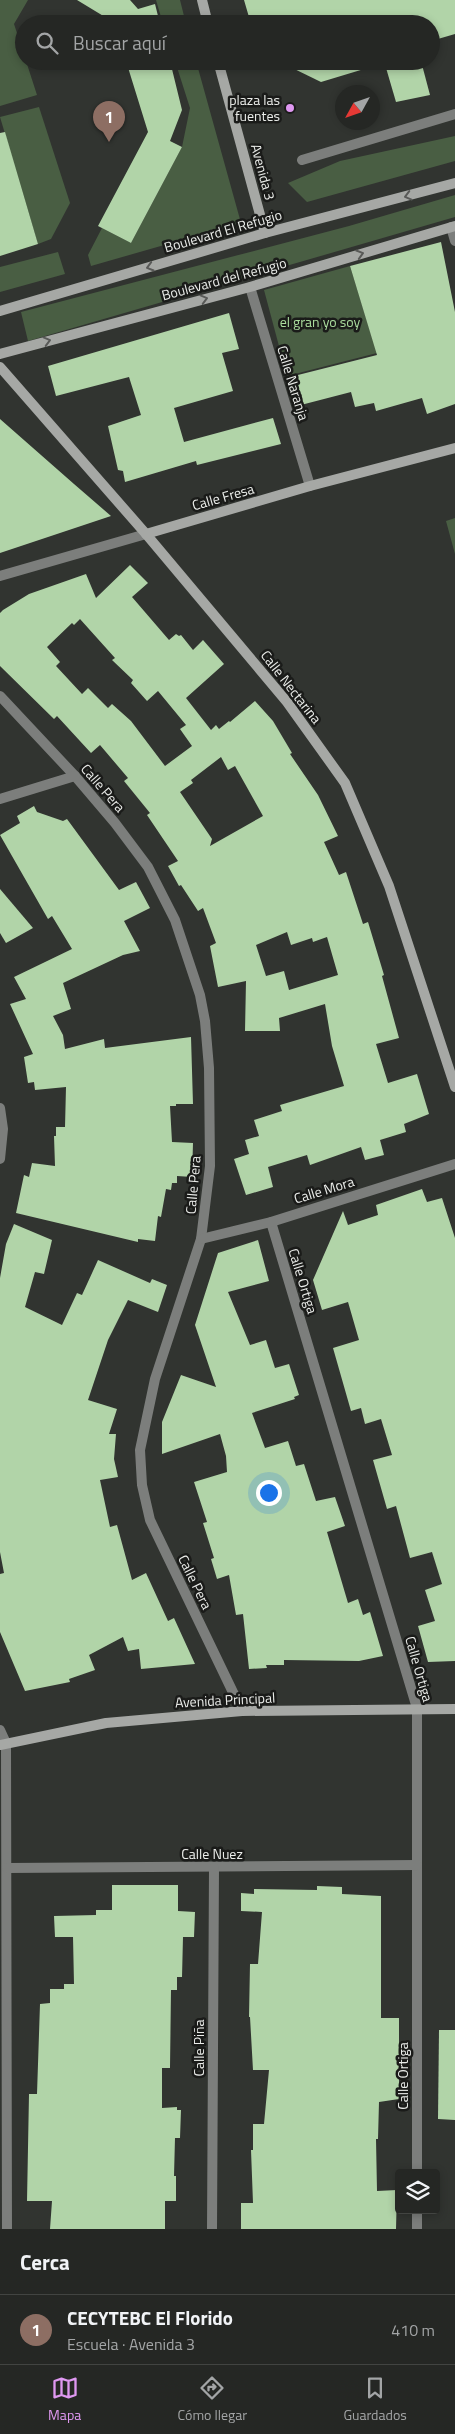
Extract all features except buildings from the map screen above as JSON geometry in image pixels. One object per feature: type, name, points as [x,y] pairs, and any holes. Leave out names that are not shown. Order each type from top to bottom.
[{"type":"street","points":[[202,0],[206,15]]},
{"type":"street","name":"Avenida 3","points":[[220,70],[265,233]]},
{"type":"street","points":[[302,160],[455,114]]},
{"type":"street","name":"Boulevard El Refugio","points":[[0,311],[265,233],[455,183]]},
{"type":"street","points":[[453,227],[455,241]]},
{"type":"street","name":"Boulevard del Refugio","points":[[0,354],[250,287],[453,227]]},
{"type":"street","name":"Calle Naranja","points":[[250,287],[310,486]]},
{"type":"street","name":"Calle Nectarina","points":[[0,367],[146,534],[287,702],[345,783],[389,886],[455,1086]]},
{"type":"street","name":"Calle Fresa","points":[[0,576],[310,486],[455,448]]},
{"type":"street","name":"Calle Pera","points":[[0,696],[115,822],[148,867],[175,920],[200,995],[205,1021],[209,1068],[210,1166],[201,1239],[155,1379],[140,1450],[142,1485],[150,1520],[242,1712]]},
{"type":"street","points":[[0,799],[75,776]]},
{"type":"street","points":[[0,1108],[3,1128],[0,1159]]},
{"type":"street","name":"Calle Mora","points":[[201,1239],[271,1222],[455,1164]]},
{"type":"street","name":"Calle Ortiga","points":[[271,1222],[417,1708],[416,2169]]},
{"type":"street","name":"Avenida Principal","points":[[3,1744],[106,1723],[242,1712],[455,1708]]},
{"type":"street","points":[[0,1730],[3,1744],[7,1868],[7,2229]]},
{"type":"street","name":"Calle Nuez","points":[[7,1868],[214,1868],[417,1865]]},
{"type":"street","name":"Calle Piña","points":[[212,2229],[214,1868]]},
{"type":"street","points":[[416,2214],[416,2229]]},
{"type":"green space","points":[[0,0],[28,0],[19,15],[15,15],[15,70],[29,70],[37,95],[0,106]]},
{"type":"green space","points":[[156,0],[180,0],[184,15],[160,15]]},
{"type":"green space","points":[[178,70],[198,70],[241,223],[91,266],[88,255],[102,228],[131,243],[182,147],[190,108]]},
{"type":"green space","points":[[39,107],[70,203],[51,239],[38,244],[0,117]]},
{"type":"green space","points":[[455,136],[455,161],[307,202],[288,183],[340,161]]},
{"type":"green space","points":[[455,195],[455,217],[28,341],[21,312],[349,226]]},
{"type":"green space","points":[[58,252],[65,274],[0,292],[0,267]]},
{"type":"green space","name":"el gran yo soy","points":[[350,266],[377,353],[287,376],[264,290]]},
{"type":"green space","points":[[455,518],[455,554],[446,521]]},
{"type":"place","name":"plaza las fuentes","points":[[290,108]]},
{"type":"place","name":"CECYTEBC El Florido","points":[[109,142]]}]
